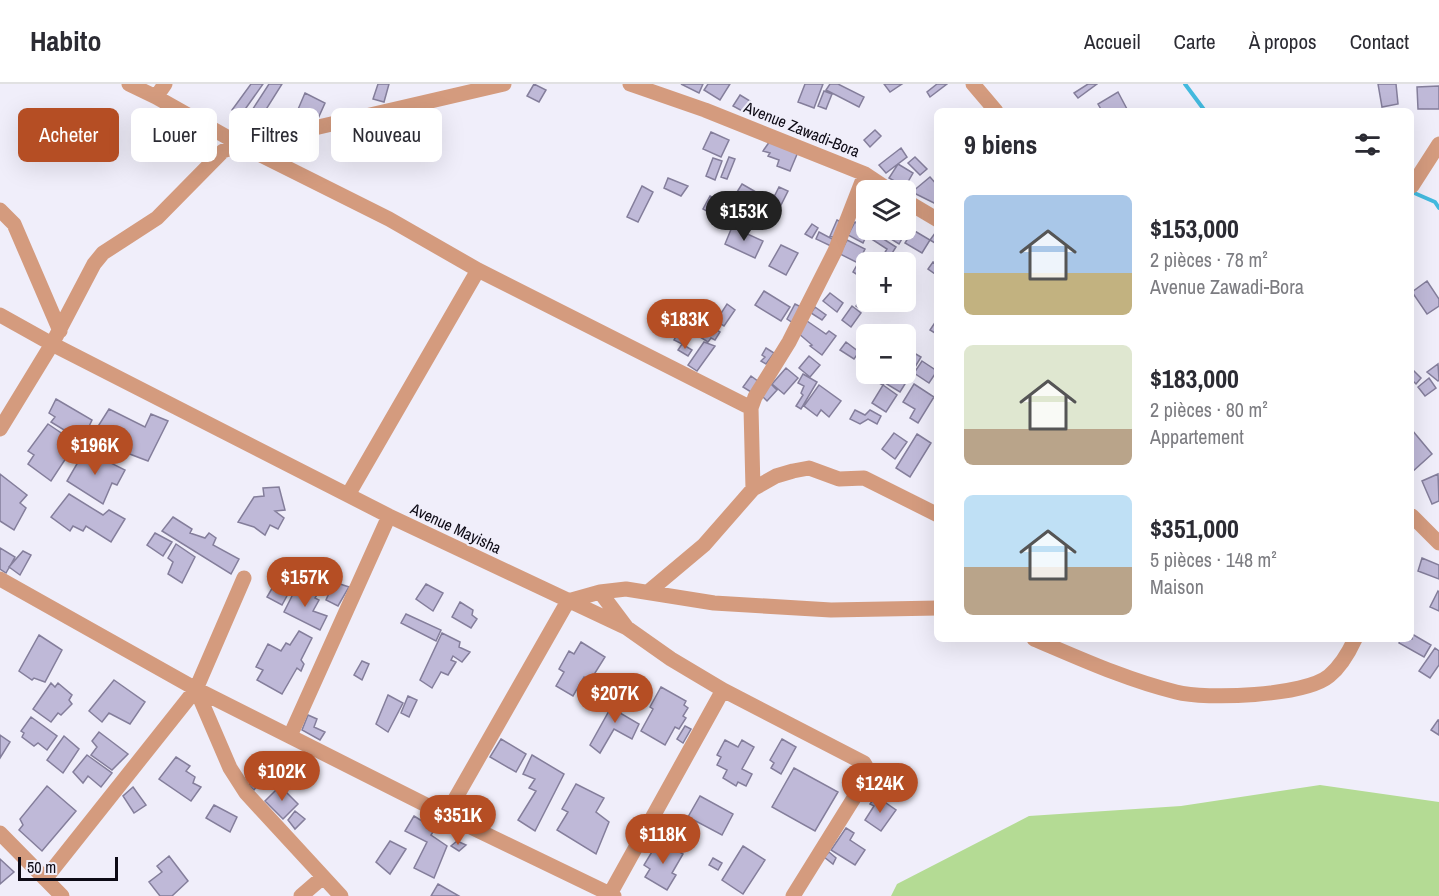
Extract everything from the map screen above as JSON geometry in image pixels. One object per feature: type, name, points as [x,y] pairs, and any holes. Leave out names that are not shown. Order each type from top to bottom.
[{"type":"street","points":[[129,84],[229,138]]},
{"type":"street","points":[[156,97],[165,84]]},
{"type":"street","points":[[319,127],[504,84]]},
{"type":"street","name":"Avenue Zawadi-Bora","points":[[630,84],[705,110],[865,174],[874,180]]},
{"type":"street","points":[[973,84],[993,108]]},
{"type":"street","points":[[1414,183],[1439,144]]},
{"type":"street","points":[[0,429],[60,331],[94,264],[103,253],[157,218],[223,151],[229,149]]},
{"type":"street","points":[[275,162],[389,219],[478,270],[751,408]]},
{"type":"street","points":[[753,489],[751,408],[755,397],[789,342],[835,251],[865,174]]},
{"type":"street","points":[[916,207],[934,218]]},
{"type":"street","points":[[0,210],[14,224],[60,331]]},
{"type":"street","points":[[348,495],[478,270]]},
{"type":"street","name":"Avenue Mayisha","points":[[0,315],[52,344],[389,516],[627,628]]},
{"type":"street","points":[[648,592],[704,545],[753,489],[784,473],[809,468],[839,479],[859,477],[870,480],[934,513]]},
{"type":"street","points":[[290,736],[389,516]]},
{"type":"street","points":[[1414,518],[1439,543]]},
{"type":"street","points":[[45,879],[196,689],[244,578]]},
{"type":"street","points":[[0,579],[196,689],[446,815],[612,895],[723,690]]},
{"type":"street","points":[[446,815],[568,601],[600,592],[626,589],[714,603],[819,609],[934,608]]},
{"type":"street","points":[[600,592],[627,628],[671,659],[723,690],[864,764],[868,770],[867,777],[793,896]]},
{"type":"street","points":[[1042,642],[1106,670],[1178,693],[1227,696],[1288,691],[1311,686],[1329,676],[1354,642]]},
{"type":"street","points":[[196,689],[215,738],[236,779],[246,793],[340,896]]},
{"type":"street","points":[[0,833],[62,896]]},
{"type":"street","points":[[301,896],[323,878]]},
{"type":"green space","points":[[1320,785],[1439,802],[1439,896],[891,896],[897,884],[1029,816],[1181,806]]},
{"type":"building","points":[[251,84],[263,84],[246,108],[233,108]]},
{"type":"building","points":[[269,84],[282,84],[267,108],[253,108]]},
{"type":"building","points":[[378,84],[389,84],[384,102],[373,99]]},
{"type":"building","points":[[534,84],[546,90],[539,102],[527,96]]},
{"type":"building","points":[[681,84],[703,84],[699,93]]},
{"type":"building","points":[[708,84],[730,84],[720,100],[704,90]]},
{"type":"building","points":[[805,84],[823,84],[814,108],[798,102]]},
{"type":"building","points":[[830,84],[838,84],[864,97],[859,107],[826,90]]},
{"type":"building","points":[[884,84],[902,84],[890,92]]},
{"type":"building","points":[[937,84],[947,84],[930,97],[927,92]]},
{"type":"building","points":[[1088,84],[1097,84],[1078,98],[1074,93]]},
{"type":"building","points":[[1378,84],[1396,84],[1398,104],[1382,107]]},
{"type":"building","points":[[1439,86],[1439,109],[1418,109],[1417,87]]},
{"type":"building","points":[[824,91],[832,94],[826,109],[818,106]]},
{"type":"building","points":[[1118,92],[1126,108],[1100,108],[1098,104]]},
{"type":"building","points":[[305,93],[325,103],[319,116],[319,108],[299,108]]},
{"type":"building","points":[[740,95],[750,101],[744,112],[733,106]]},
{"type":"building","points":[[875,130],[881,136],[870,147],[864,140]]},
{"type":"building","points":[[711,132],[729,140],[721,157],[703,149]]},
{"type":"building","points":[[770,141],[798,152],[790,171],[777,166],[779,160],[768,156],[770,153],[763,151]]},
{"type":"building","points":[[901,148],[907,157],[886,173],[879,165]]},
{"type":"building","points":[[729,157],[735,159],[727,179],[721,177]]},
{"type":"building","points":[[915,157],[927,169],[920,175],[908,163]]},
{"type":"building","points":[[713,158],[722,161],[715,180],[706,176]]},
{"type":"building","points":[[898,164],[913,173],[909,180],[889,178]]},
{"type":"building","points":[[930,177],[934,182],[934,203],[916,194],[916,189]]},
{"type":"building","points":[[668,178],[688,186],[681,196],[664,188]]},
{"type":"building","points":[[742,184],[763,196],[754,213],[732,200]]},
{"type":"building","points":[[642,186],[653,192],[638,222],[627,217]]},
{"type":"building","points":[[779,187],[788,191],[776,215],[767,211]]},
{"type":"building","points":[[710,196],[723,204],[716,216],[703,209]]},
{"type":"building","points":[[759,209],[770,215],[766,222],[755,215]]},
{"type":"building","points":[[837,220],[845,224],[838,239],[830,236]]},
{"type":"building","points":[[855,222],[856,223],[856,239],[848,235]]},
{"type":"building","points":[[812,224],[818,228],[812,238],[805,234]]},
{"type":"building","points":[[732,227],[763,241],[755,258],[725,244]]},
{"type":"building","points":[[819,232],[838,242],[835,248],[816,239]]},
{"type":"building","points":[[916,232],[930,240],[922,253],[905,243],[907,240],[916,240]]},
{"type":"building","points":[[847,240],[865,249],[864,252],[856,252],[856,262],[840,254]]},
{"type":"building","points":[[873,240],[885,240],[896,247],[893,252],[885,252],[887,249]]},
{"type":"building","points":[[781,245],[798,253],[786,275],[769,266]]},
{"type":"building","points":[[933,262],[934,263],[934,273],[928,269]]},
{"type":"building","points":[[1427,281],[1439,299],[1439,306],[1427,314],[1414,295],[1414,291]]},
{"type":"building","points":[[764,291],[790,307],[781,321],[755,305]]},
{"type":"building","points":[[830,293],[843,303],[837,312],[823,301]]},
{"type":"building","points":[[727,304],[735,310],[724,326],[716,321]]},
{"type":"building","points":[[795,304],[805,309],[796,325],[787,319]]},
{"type":"building","points":[[852,306],[856,312],[861,313],[851,327],[842,320]]},
{"type":"building","points":[[815,307],[826,315],[822,320],[811,313]]},
{"type":"building","points":[[700,319],[720,332],[715,340],[711,338],[708,342],[692,332]]},
{"type":"building","points":[[807,321],[826,334],[829,331],[836,336],[822,355],[798,333]]},
{"type":"building","points":[[681,327],[689,331],[682,344],[674,340]]},
{"type":"building","points":[[704,342],[715,346],[697,371],[688,365]]},
{"type":"building","points":[[846,342],[856,350],[856,356],[854,359],[840,350]]},
{"type":"building","points":[[682,344],[692,350],[688,356],[678,350]]},
{"type":"building","points":[[766,348],[774,353],[766,364],[761,361],[765,357],[762,355]]},
{"type":"building","points":[[916,354],[921,357],[916,365]]},
{"type":"building","points":[[809,356],[820,365],[810,377],[799,368]]},
{"type":"building","points":[[922,361],[934,369],[934,376],[929,383],[916,374]]},
{"type":"building","points":[[1438,364],[1439,380],[1438,381],[1427,372]]},
{"type":"building","points":[[786,368],[798,378],[784,394],[772,384]]},
{"type":"building","points":[[1414,371],[1421,378],[1416,384],[1414,382]]},
{"type":"building","points":[[803,374],[817,382],[801,409],[796,406],[803,395],[801,393],[804,386],[798,383]]},
{"type":"building","points":[[751,376],[759,382],[751,392],[743,387]]},
{"type":"building","points":[[1429,378],[1436,388],[1425,396],[1418,387]]},
{"type":"building","points":[[771,384],[777,390],[767,401],[761,395]]},
{"type":"building","points":[[887,384],[905,384],[900,392]]},
{"type":"building","points":[[914,384],[934,397],[918,423],[910,418],[915,409],[903,402]]},
{"type":"building","points":[[819,385],[841,401],[829,417],[821,410],[817,416],[804,406]]},
{"type":"building","points":[[883,385],[897,395],[886,412],[872,403]]},
{"type":"building","points":[[56,399],[92,420],[82,441],[51,422],[55,417],[49,413]]},
{"type":"building","points":[[109,409],[145,427],[151,414],[168,421],[148,461],[119,450],[115,455],[90,439]]},
{"type":"building","points":[[855,410],[865,415],[870,410],[881,416],[877,424],[868,419],[860,424],[850,419]]},
{"type":"building","points":[[48,424],[76,443],[51,481],[28,464],[34,455],[28,451]]},
{"type":"building","points":[[1414,432],[1432,454],[1414,470]]},
{"type":"building","points":[[894,433],[907,442],[895,459],[882,449]]},
{"type":"building","points":[[917,434],[931,443],[910,477],[896,468]]},
{"type":"building","points":[[85,450],[125,470],[117,485],[112,483],[103,504],[67,481]]},
{"type":"building","points":[[0,474],[27,495],[20,503],[26,508],[14,530],[0,521]]},
{"type":"building","points":[[1438,474],[1439,501],[1432,504],[1422,481]]},
{"type":"building","points":[[279,487],[285,510],[275,511],[284,518],[278,529],[270,525],[265,535],[254,527],[238,522],[254,497],[264,496],[263,488]]},
{"type":"building","points":[[69,494],[103,515],[109,510],[125,519],[111,542],[86,526],[83,531],[73,526],[70,531],[51,517]]},
{"type":"building","points":[[173,517],[192,529],[190,533],[205,538],[209,533],[216,538],[213,545],[239,559],[231,574],[162,531]]},
{"type":"building","points":[[155,533],[172,542],[163,556],[147,545]]},
{"type":"building","points":[[176,544],[195,557],[182,583],[168,574],[173,562],[168,558]]},
{"type":"building","points":[[0,548],[15,557],[6,573],[0,569]]},
{"type":"building","points":[[23,551],[31,555],[20,575],[9,567]]},
{"type":"building","points":[[1422,558],[1439,565],[1439,579],[1418,571]]},
{"type":"building","points":[[278,578],[294,583],[282,605],[267,597]]},
{"type":"building","points":[[334,582],[349,587],[338,606],[326,600]]},
{"type":"building","points":[[426,584],[443,593],[433,611],[416,599]]},
{"type":"building","points":[[296,588],[303,592],[306,588],[317,595],[315,598],[319,600],[313,611],[327,616],[320,630],[284,612]]},
{"type":"building","points":[[1439,592],[1439,611],[1430,607]]},
{"type":"building","points":[[460,602],[473,610],[472,615],[477,619],[471,628],[452,617]]},
{"type":"building","points":[[406,614],[441,630],[436,641],[401,623]]},
{"type":"building","points":[[299,631],[312,638],[301,660],[304,664],[301,671],[297,668],[282,694],[257,680],[263,670],[256,667],[268,644],[281,651],[286,643],[290,645]]},
{"type":"building","points":[[442,633],[460,642],[459,647],[470,652],[462,662],[453,656],[451,660],[456,662],[448,675],[441,672],[432,688],[420,680]]},
{"type":"building","points":[[39,635],[62,650],[45,682],[34,678],[32,680],[19,671]]},
{"type":"building","points":[[1414,635],[1431,645],[1424,657],[1399,643],[1414,642]]},
{"type":"building","points":[[581,642],[605,657],[590,681],[584,677],[573,696],[556,686],[564,672],[559,669],[569,651],[574,654]]},
{"type":"building","points":[[1435,648],[1439,651],[1439,665],[1430,678],[1419,671]]},
{"type":"building","points":[[362,661],[369,664],[362,680],[354,675]]},
{"type":"building","points":[[114,680],[145,702],[130,724],[109,713],[102,722],[89,711]]},
{"type":"building","points":[[51,683],[55,687],[58,683],[72,695],[69,700],[72,704],[61,715],[58,713],[51,722],[33,709]]},
{"type":"building","points":[[661,687],[686,701],[684,705],[688,708],[683,716],[686,718],[679,729],[675,727],[665,745],[641,731],[653,709],[650,707]]},
{"type":"building","points":[[619,693],[630,697],[620,713],[639,724],[632,739],[614,729],[600,753],[590,745]]},
{"type":"building","points":[[388,695],[403,703],[388,732],[376,724]]},
{"type":"building","points":[[408,696],[417,700],[409,717],[401,713]]},
{"type":"building","points":[[308,715],[317,719],[314,727],[325,732],[320,740],[302,730]]},
{"type":"building","points":[[31,717],[57,736],[47,750],[38,743],[34,746],[22,737],[24,733],[21,731]]},
{"type":"building","points":[[1439,720],[1439,735],[1431,730]]},
{"type":"building","points":[[685,726],[691,729],[683,743],[677,739]]},
{"type":"building","points":[[99,732],[128,754],[112,770],[91,755],[97,747],[92,741]]},
{"type":"building","points":[[0,735],[10,742],[0,758]]},
{"type":"building","points":[[64,736],[79,749],[63,773],[47,760]]},
{"type":"building","points":[[501,739],[526,754],[516,772],[490,757]]},
{"type":"building","points":[[782,739],[796,747],[781,774],[771,768],[774,763],[770,760]]},
{"type":"building","points":[[725,740],[738,747],[742,740],[754,747],[742,769],[752,774],[746,786],[738,782],[736,786],[723,778],[727,770],[717,765],[721,757],[717,755]]},
{"type":"building","points":[[87,755],[112,773],[101,787],[88,776],[83,783],[73,772]]},
{"type":"building","points":[[532,755],[564,774],[535,831],[518,820],[536,791],[529,788],[535,779],[523,774]]},
{"type":"building","points":[[176,757],[190,766],[186,771],[195,777],[193,783],[201,787],[191,801],[159,779]]},
{"type":"building","points":[[266,764],[271,768],[263,778],[258,774]]},
{"type":"building","points":[[794,768],[838,792],[815,831],[772,807]]},
{"type":"building","points":[[257,775],[262,780],[254,790],[249,785]]},
{"type":"building","points":[[576,784],[604,798],[596,812],[609,822],[596,854],[557,830],[568,812],[562,809]]},
{"type":"building","points":[[47,786],[76,811],[42,851],[19,830],[23,825],[20,819]]},
{"type":"building","points":[[280,786],[298,804],[283,819],[265,801]]},
{"type":"building","points":[[133,787],[146,805],[134,813],[123,796]]},
{"type":"building","points":[[700,796],[733,814],[722,835],[688,817]]},
{"type":"building","points":[[876,796],[896,810],[881,831],[865,820],[874,806],[870,804]]},
{"type":"building","points":[[214,805],[237,817],[230,832],[206,818]]},
{"type":"building","points":[[295,811],[305,819],[295,829],[288,820]]},
{"type":"building","points":[[414,816],[435,829],[431,835],[447,846],[434,878],[414,868],[427,842],[405,831]]},
{"type":"building","points":[[846,828],[854,833],[850,840],[865,850],[855,865],[831,850]]},
{"type":"building","points":[[659,840],[683,854],[672,873],[676,875],[667,890],[645,877],[650,869],[644,865]]},
{"type":"building","points":[[390,841],[406,849],[390,874],[376,862]]},
{"type":"building","points":[[457,841],[466,845],[459,851],[451,846]]},
{"type":"building","points":[[743,846],[765,860],[743,894],[722,880]]},
{"type":"building","points":[[829,852],[836,858],[833,864],[824,857]]},
{"type":"building","points":[[169,856],[188,881],[172,896],[160,896],[149,882],[162,872],[157,866]]},
{"type":"building","points":[[713,858],[722,863],[718,870],[709,865]]},
{"type":"building","points":[[0,859],[14,872],[0,884]]},
{"type":"building","points":[[438,884],[459,896],[431,896]]},
{"type":"waterway","points":[[1185,84],[1203,108]]},
{"type":"waterway","points":[[1414,193],[1435,202],[1439,208]]}]
